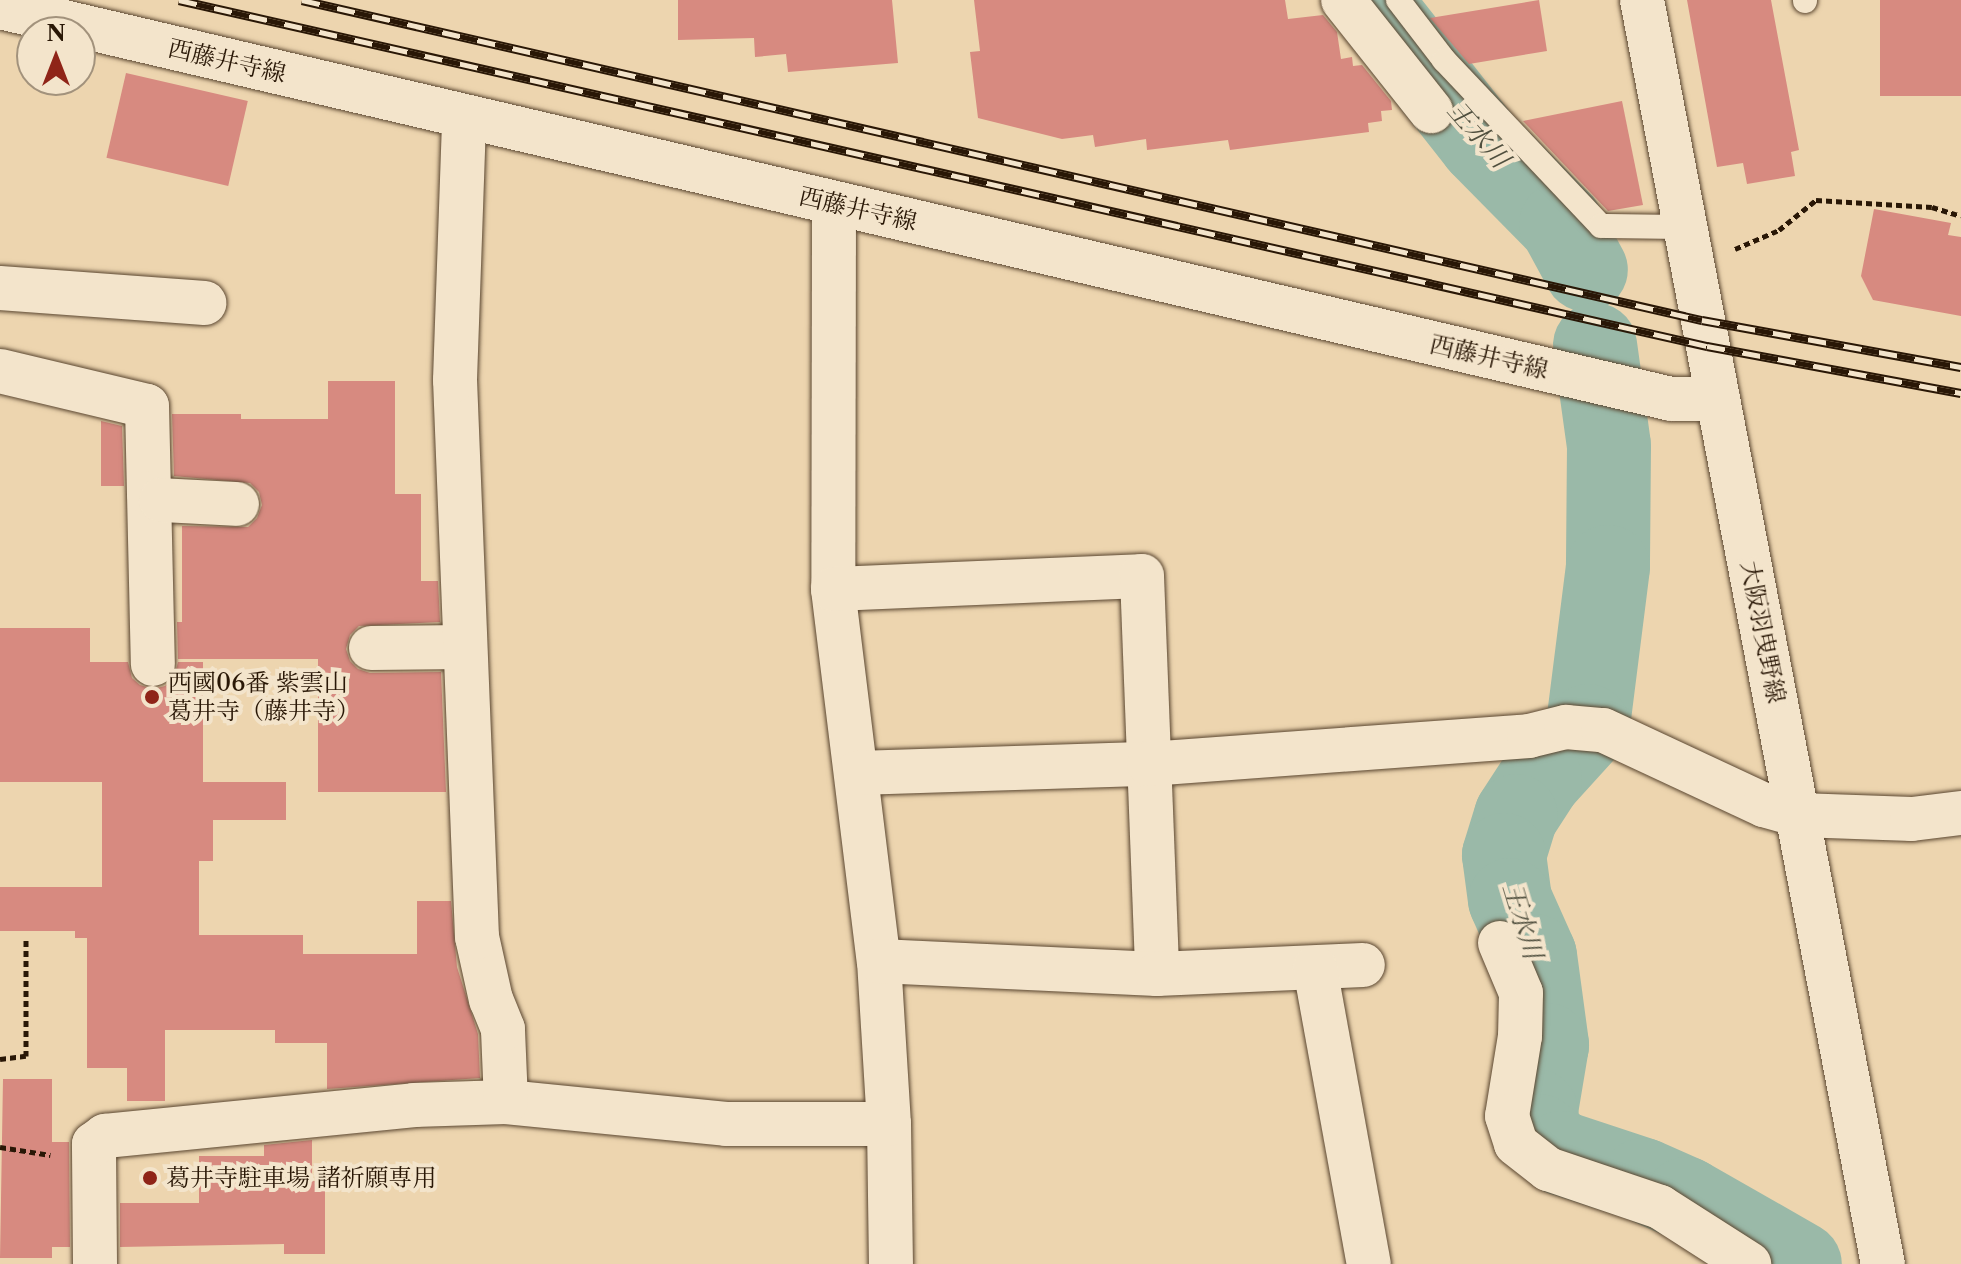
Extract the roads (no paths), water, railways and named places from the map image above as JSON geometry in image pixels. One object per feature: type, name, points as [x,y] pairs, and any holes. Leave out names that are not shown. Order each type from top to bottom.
[{"type":"street","points":[[1343,0],[1431,111]]},
{"type":"street","name":"大阪羽曳野線","points":[[1642,0],[1883,1264]]},
{"type":"street","name":"西藤井寺線","points":[[0,7],[1671,399],[1718,399]]},
{"type":"street","points":[[464,118],[455,380],[477,937],[491,1000],[503,1029],[506,1102]]},
{"type":"street","points":[[834,203],[833,589],[879,961],[889,1124],[891,1264]]},
{"type":"street","points":[[0,288],[204,303]]},
{"type":"street","points":[[0,371],[147,406],[153,664]]},
{"type":"street","points":[[149,493],[161,500],[237,504]]},
{"type":"street","points":[[833,589],[1142,576],[1157,974]]},
{"type":"street","points":[[371,648],[465,647]]},
{"type":"street","points":[[857,773],[1149,764],[1529,736],[1585,728],[1764,805],[1799,815],[1912,819],[1961,813]]},
{"type":"street","points":[[1500,943],[1521,993],[1520,1036],[1507,1116],[1516,1144],[1548,1169],[1660,1207],[1749,1264]]},
{"type":"street","points":[[879,961],[1157,974],[1363,965]]},
{"type":"street","points":[[1315,968],[1369,1264]]},
{"type":"street","points":[[95,1264],[94,1144],[105,1136],[414,1105],[506,1102],[726,1124],[889,1124]]},
{"type":"lane","points":[[1398,0],[1444,60],[1601,226],[1689,243]]},
{"type":"waterway","name":"王水川","points":[[1382,17],[1481,143],[1561,224],[1586,270]]},
{"type":"waterway","name":"王水川","points":[[1595,345],[1609,446],[1608,567],[1588,726],[1540,779],[1516,816],[1504,855],[1510,900],[1535,956],[1547,1045],[1536,1111],[1539,1136],[1561,1153],[1643,1180],[1686,1199],[1800,1264]]},
{"type":"railway","points":[[179,0],[1707,346],[1961,393]]},
{"type":"railway","points":[[302,0],[1702,320],[1961,367]]},
{"type":"place","name":"西國06番 紫雲山 葛井寺（藤井寺）","points":[[152,697]]},
{"type":"place","name":"葛井寺駐車場 諸祈願専用","points":[[150,1178]]}]
